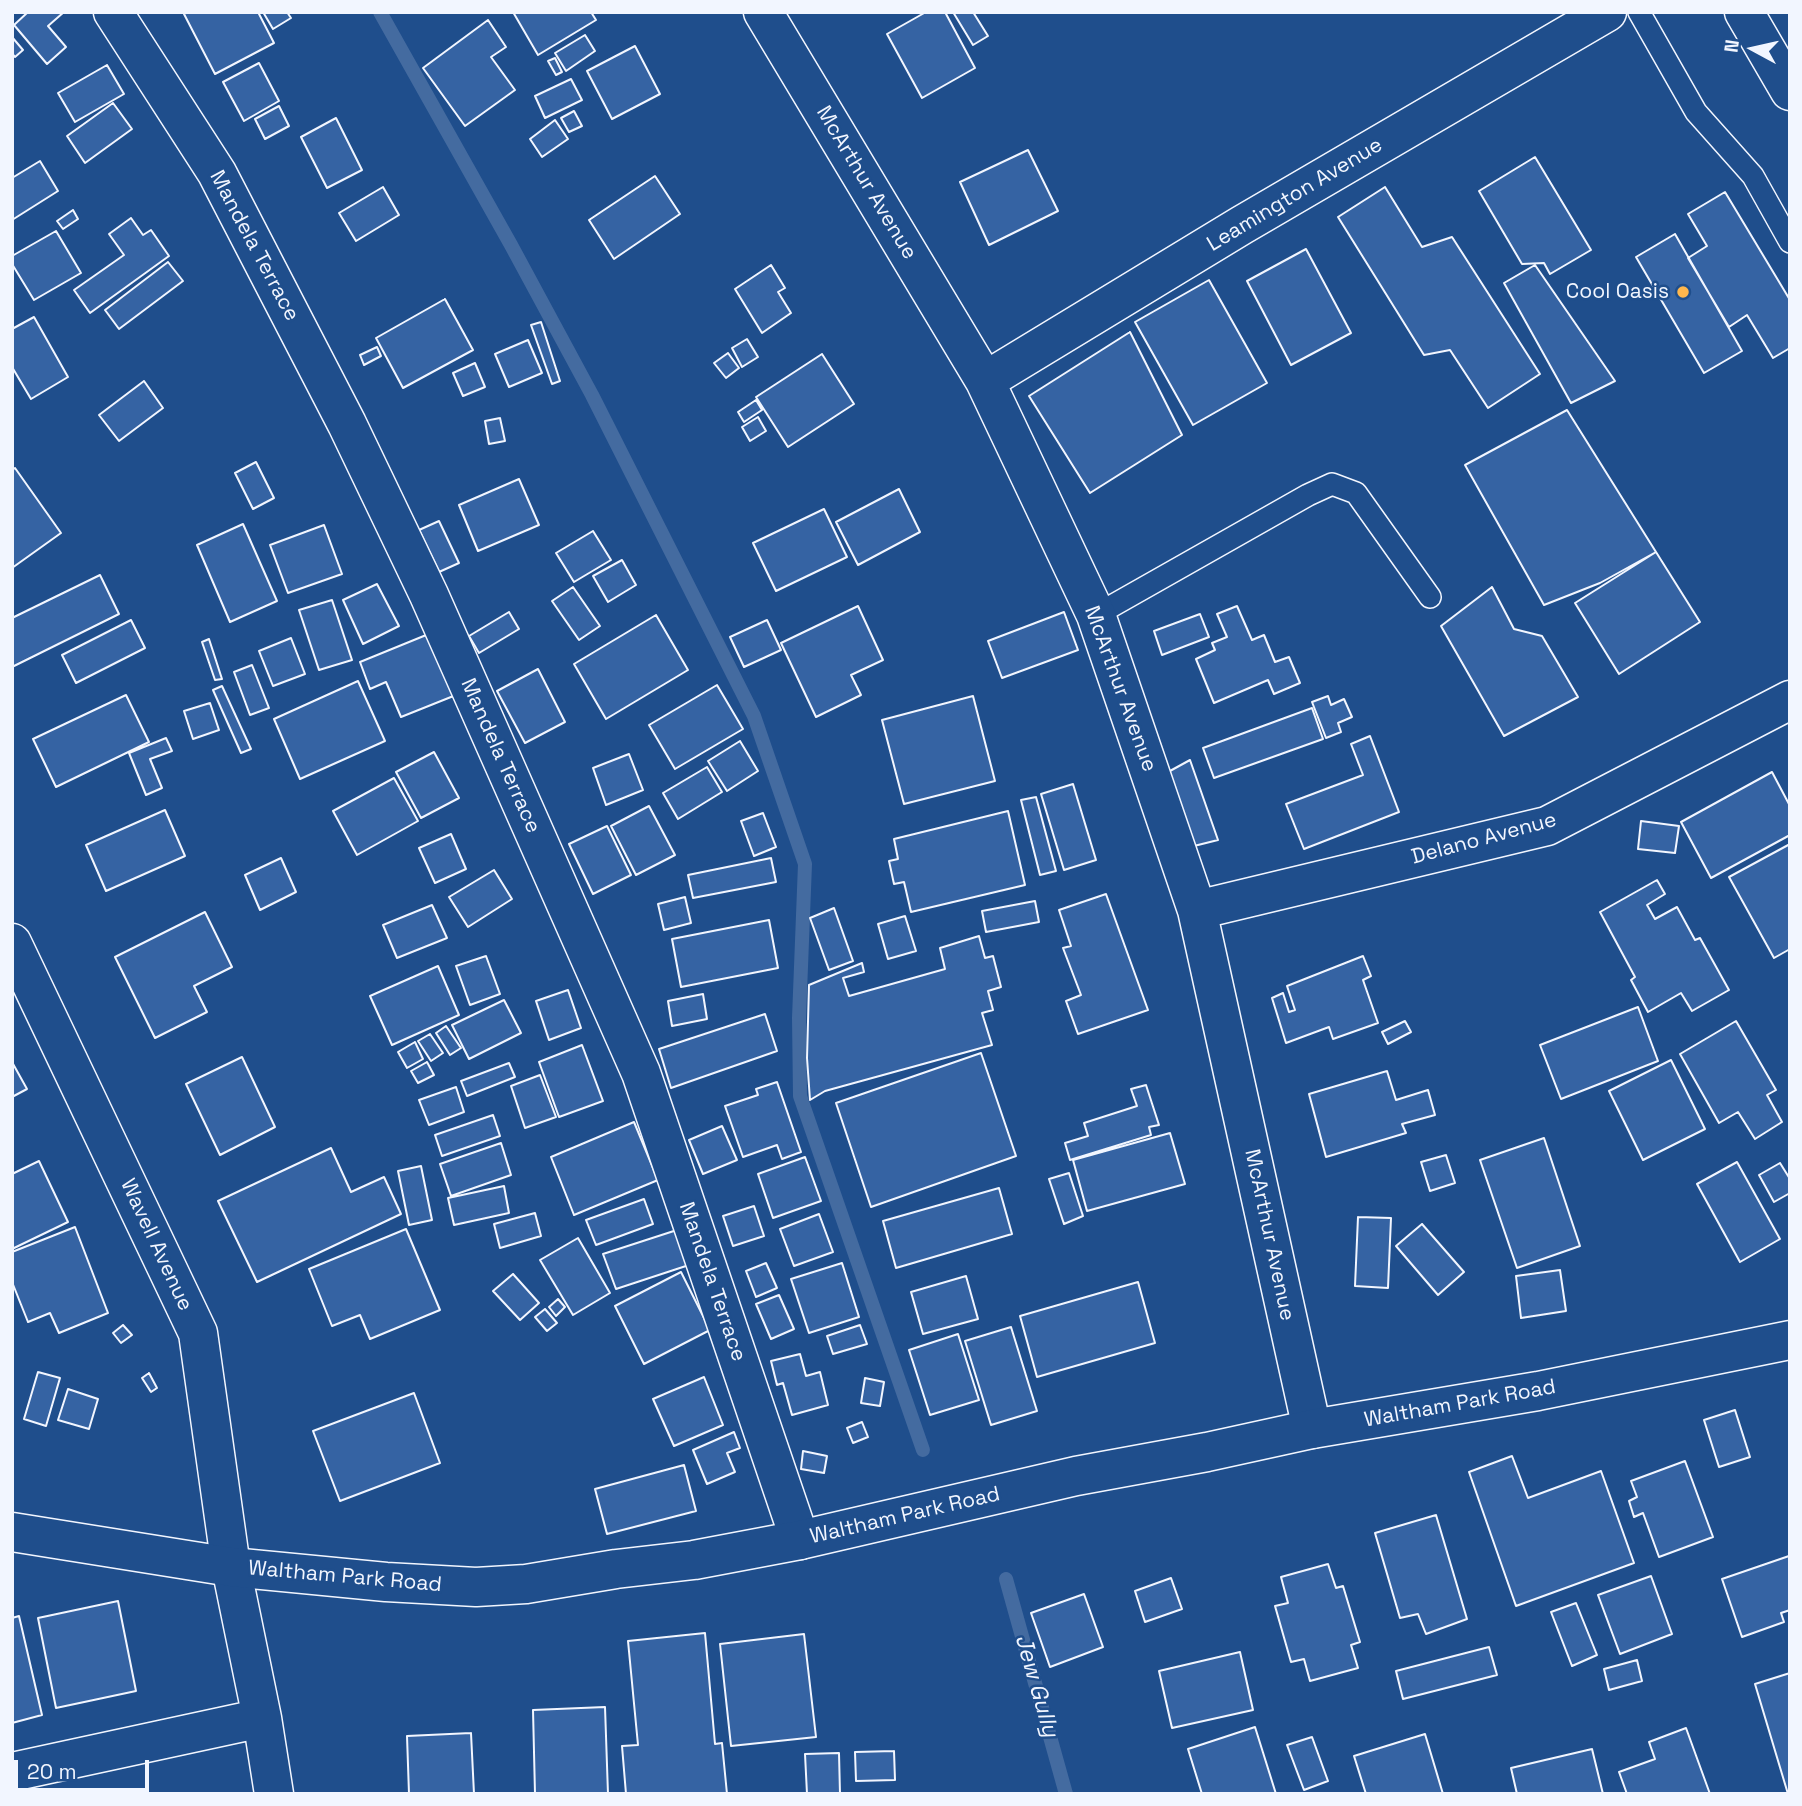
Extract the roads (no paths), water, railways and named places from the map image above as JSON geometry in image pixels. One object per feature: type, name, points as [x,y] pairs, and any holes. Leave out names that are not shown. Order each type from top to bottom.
[{"type":"street","name":"Mandela Terrace","points":[[113,12],[217,173],[347,424],[429,595],[641,1073],[800,1540]]},
{"type":"street","name":"McArthur Avenue","points":[[763,12],[985,381],[1096,615],[1197,910],[1312,1429]]},
{"type":"street","name":"Leamington Avenue","points":[[985,381],[1254,218],[1607,12]]},
{"type":"street","points":[[1744,12],[1790,91]]},
{"type":"street","name":"Delano Avenue","points":[[1197,910],[1548,826],[1790,700]]},
{"type":"street","name":"Wavell Avenue","points":[[12,943],[198,1333],[231,1567],[262,1718],[274,1794]]},
{"type":"street","name":"Waltham Park Road","points":[[12,1532],[231,1567],[386,1582],[476,1587],[568,1578],[694,1560],[800,1540],[1076,1476],[1312,1429],[1538,1391],[1790,1339]]},
{"type":"street","points":[[12,1772],[262,1718]]},
{"type":"lane","points":[[1639,12],[1696,112],[1753,176],[1790,242]]},
{"type":"lane","points":[[1096,615],[1332,484],[1356,493],[1430,597]]},
{"type":"waterway","points":[[380,12],[592,395],[754,716],[805,864],[799,1018],[800,1096],[923,1450]]},
{"type":"waterway","name":"Jew Gully","points":[[1006,1579],[1066,1794]]},
{"type":"place","name":"Cool Oasis","points":[[1683,292]]}]
